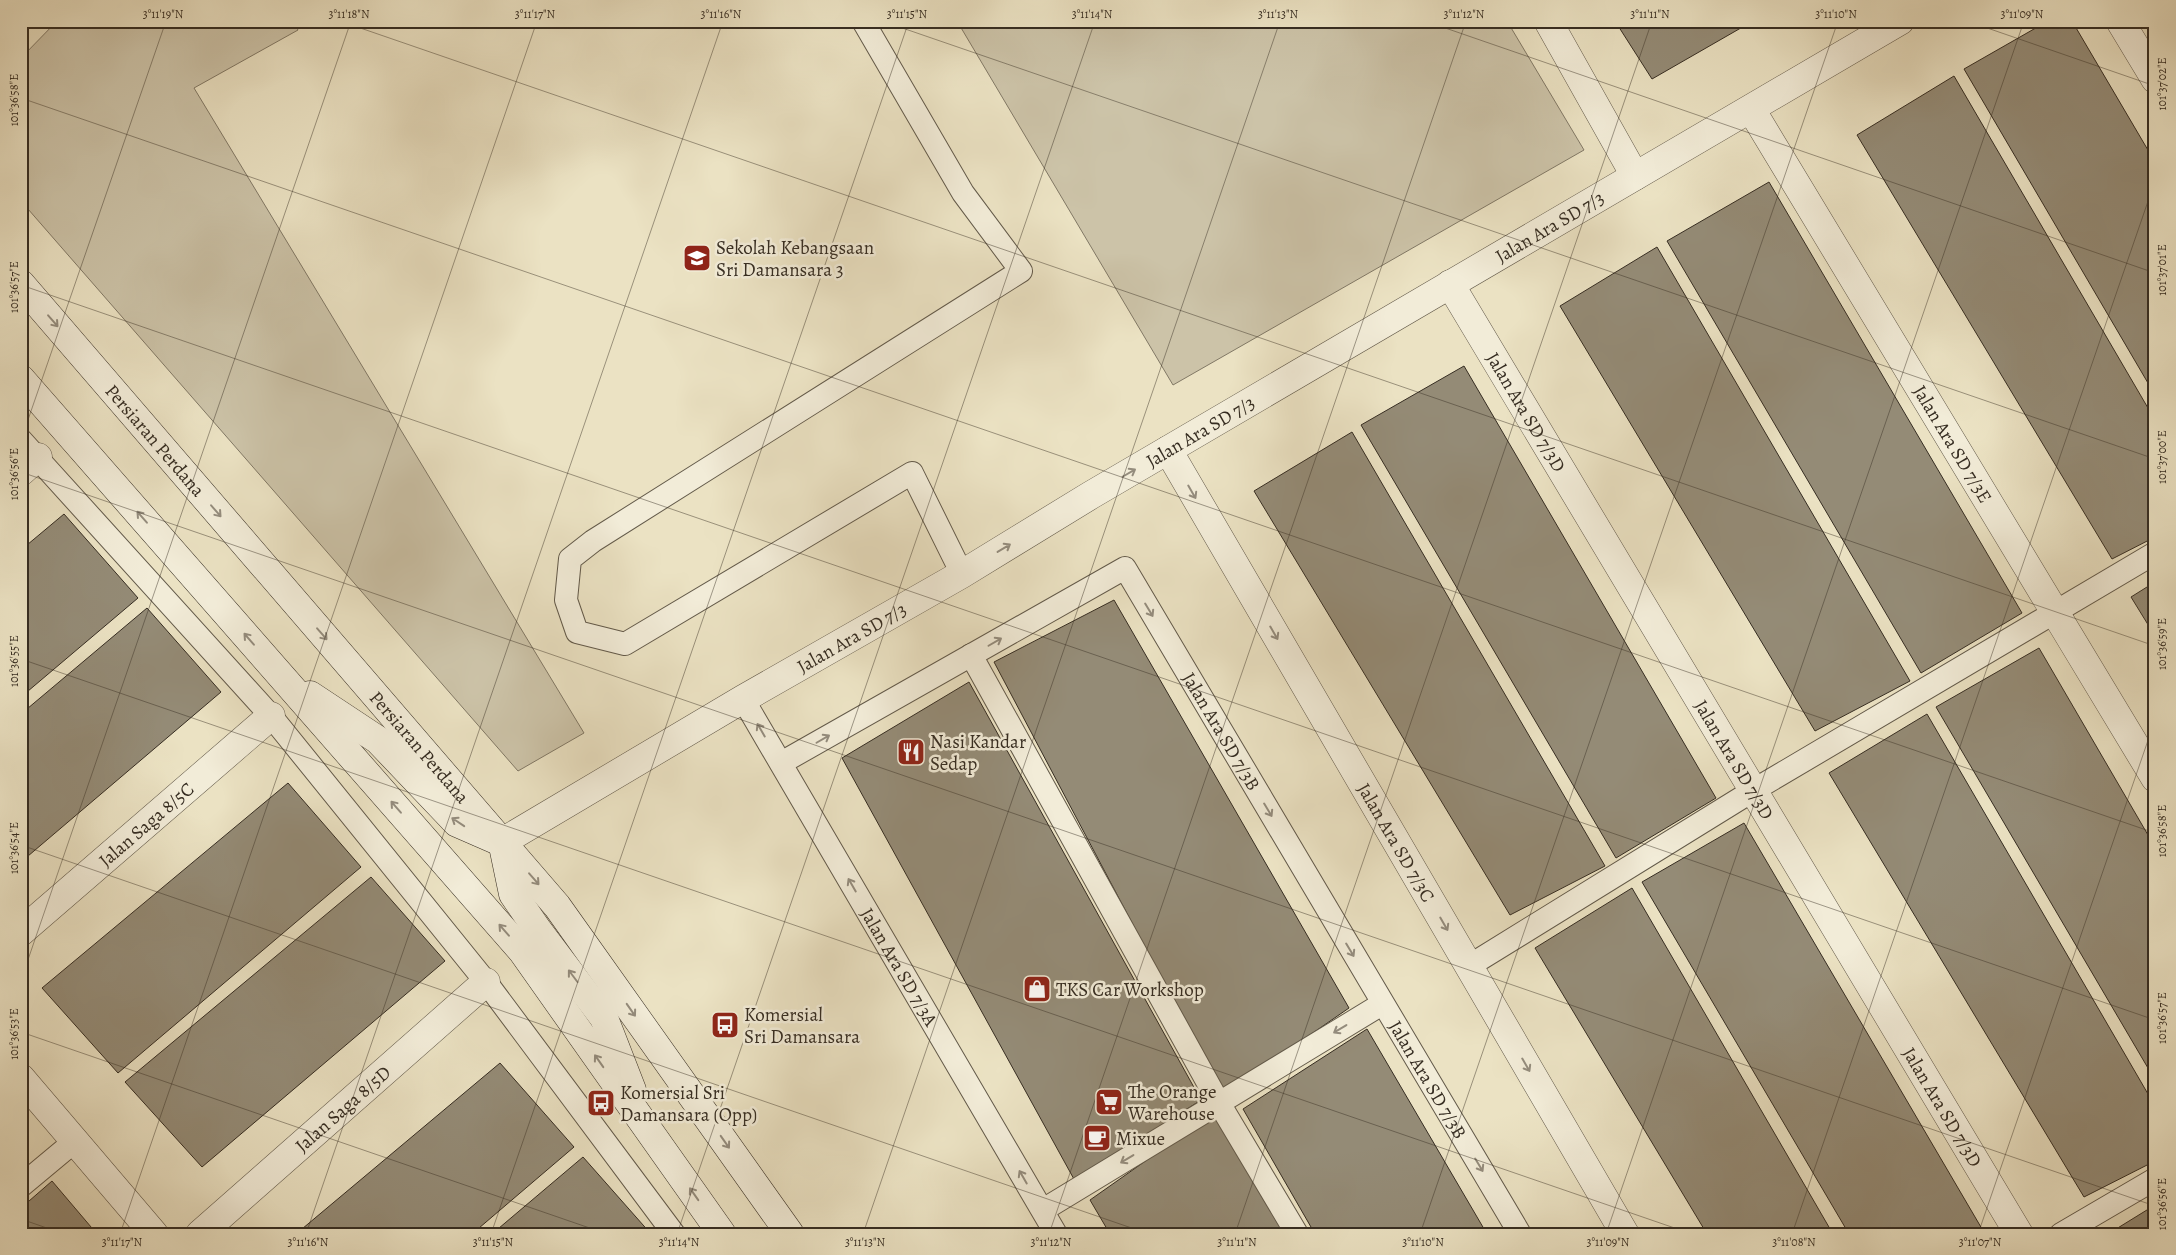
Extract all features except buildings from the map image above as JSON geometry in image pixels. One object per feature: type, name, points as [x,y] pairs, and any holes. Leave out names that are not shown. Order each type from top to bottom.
[{"type":"street","points":[[1548,21],[1635,176]]},
{"type":"street","name":"Jalan Ara SD 7/3","points":[[502,842],[743,699],[962,574],[1168,450],[1900,21]]},
{"type":"street","points":[[2120,21],[2155,79]]},
{"type":"street","name":"Jalan Ara SD 7/3E","points":[[1751,109],[2155,778]]},
{"type":"street","name":"Persiaran Perdana","points":[[21,284],[557,906],[790,1234]]},
{"type":"street","name":"Jalan Ara SD 7/3D","points":[[1450,284],[2019,1234]]},
{"type":"street","points":[[21,379],[522,950],[722,1234]]},
{"type":"street","name":"Jalan Ara SD 7/3C","points":[[1168,450],[1625,1234]]},
{"type":"street","points":[[281,676],[378,740],[457,823],[502,842],[513,894],[604,1018],[648,1129]]},
{"type":"street","name":"Jalan Saga 8/5C","points":[[21,932],[271,716]]},
{"type":"street","name":"Jalan Saga 8/5D","points":[[200,1234],[486,982]]},
{"type":"street","points":[[21,1078],[154,1234]]},
{"type":"lane","points":[[863,21],[963,193],[1021,271],[593,541],[570,560],[566,600],[577,632],[625,644],[912,473],[962,574]]},
{"type":"lane","points":[[27,456],[271,716],[486,982],[674,1234]]},
{"type":"lane","points":[[1469,966],[1754,790],[2155,553]]},
{"type":"lane","name":"Jalan Ara SD 7/3B","points":[[781,763],[1124,568],[1520,1234]]},
{"type":"lane","points":[[971,656],[1219,1103],[1297,1234]]},
{"type":"lane","name":"Jalan Ara SD 7/3A","points":[[743,699],[1056,1234]]},
{"type":"lane","points":[[1042,1210],[1382,1004]]},
{"type":"lane","points":[[21,1186],[75,1141]]},
{"type":"lane","points":[[2061,1234],[2155,1179]]},
{"type":"shaded area","points":[[57,21],[293,21],[298,30],[194,88],[584,733],[518,771],[21,201],[21,58]]},
{"type":"shaded area","points":[[957,21],[1507,21],[1584,150],[1173,385]]},
{"type":"place","name":"Sekolah Kebangsaan Sri Damansara 3","points":[[697,258]]},
{"type":"place","name":"Nasi Kandar Sedap","points":[[911,752]]},
{"type":"place","name":"TKS Car Workshop","points":[[1037,989]]},
{"type":"place","name":"Komersial Sri Damansara","points":[[725,1025]]},
{"type":"place","name":"The Orange Warehouse","points":[[1109,1102]]},
{"type":"place","name":"Komersial Sri Damansara (Opp)","points":[[601,1103]]},
{"type":"place","name":"Mixue","points":[[1097,1138]]}]
